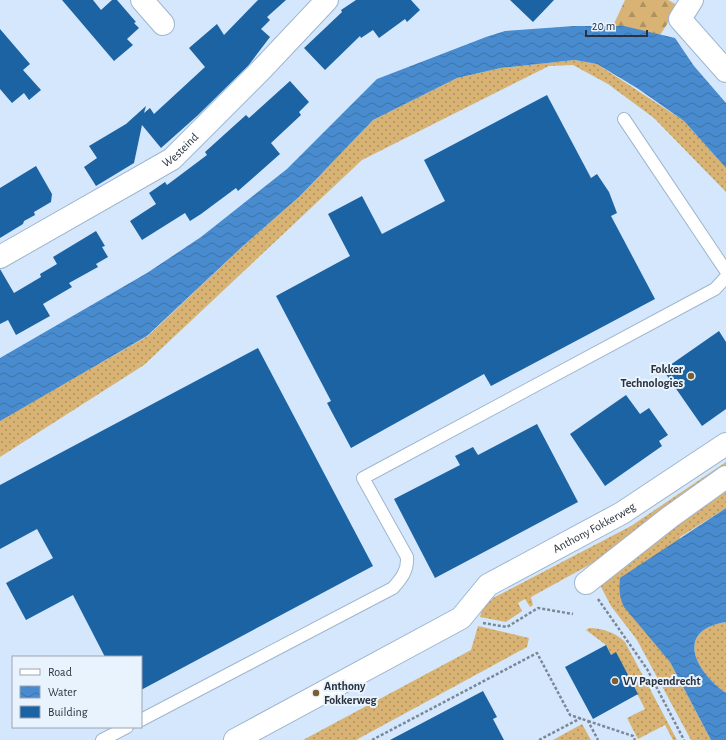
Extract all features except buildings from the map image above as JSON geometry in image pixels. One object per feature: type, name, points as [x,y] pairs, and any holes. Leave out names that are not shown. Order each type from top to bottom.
[{"type":"street","points":[[142,0],[163,24]]},
{"type":"street","name":"Westeind","points":[[0,257],[172,160],[261,70],[327,0]]},
{"type":"street","points":[[692,0],[680,19],[726,71]]},
{"type":"street","name":"Anthony Fokkerweg","points":[[235,740],[461,618],[488,585],[622,513],[726,444]]},
{"type":"street","points":[[586,583],[670,517],[726,477]]},
{"type":"lane","points":[[624,119],[726,271]]},
{"type":"lane","points":[[142,719],[392,588],[402,578],[408,565],[407,557],[363,478],[715,288],[726,277]]},
{"type":"lane","points":[[102,740],[125,728]]},
{"type":"path","points":[[586,583],[618,625],[647,669],[684,740]]},
{"type":"path","points":[[487,624],[507,627],[538,608],[573,614]]},
{"type":"path","points":[[372,740],[537,653],[570,715],[633,736],[635,740]]},
{"type":"path","points":[[539,740],[580,718]]},
{"type":"path","points":[[588,721],[598,740]]},
{"type":"green space","points":[[625,0],[668,0],[679,6],[660,35],[613,26]]},
{"type":"green space","points":[[575,60],[597,64],[684,121],[726,168],[726,192],[654,118],[608,84],[573,65],[549,66],[362,160],[144,365],[0,457],[0,420],[148,336],[243,246],[300,196],[373,120],[457,78],[501,68]]},
{"type":"green space","points":[[726,462],[726,469],[591,564],[531,597],[533,605],[530,607],[525,599],[518,603],[522,611],[506,622],[480,617],[482,609],[493,598],[631,526]]},
{"type":"green space","points":[[726,483],[726,508],[680,537],[652,638],[670,662],[711,740],[691,740],[637,640],[611,606],[601,587],[601,584]]},
{"type":"green space","points":[[726,622],[726,693],[715,684],[699,664],[695,653],[695,643],[699,634],[710,627]]},
{"type":"green space","points":[[478,626],[529,638],[527,647],[356,740],[303,740],[471,650]]},
{"type":"green space","points":[[589,628],[609,632],[618,636],[625,642],[677,740],[673,740],[665,725],[638,739],[627,718],[645,709],[616,653],[611,655],[606,645],[586,630]]},
{"type":"green space","points":[[582,724],[591,740],[553,740]]},
{"type":"water","points":[[574,26],[624,26],[675,38],[694,66],[726,103],[726,168],[684,121],[637,88],[597,64],[575,60],[501,68],[457,78],[373,120],[300,196],[243,246],[147,336],[0,421],[0,358],[147,273],[201,237],[287,169],[377,79],[505,31]]},
{"type":"water","points":[[726,508],[726,622],[710,627],[699,634],[695,643],[695,653],[699,664],[715,684],[726,693],[726,740],[711,740],[670,662],[624,607],[620,596],[620,578]]},
{"type":"place","name":"Fokker Technologies","points":[[691,376]]},
{"type":"place","name":"VV Papendrecht","points":[[615,681]]},
{"type":"place","name":"Anthony Fokkerweg","points":[[316,693]]}]
